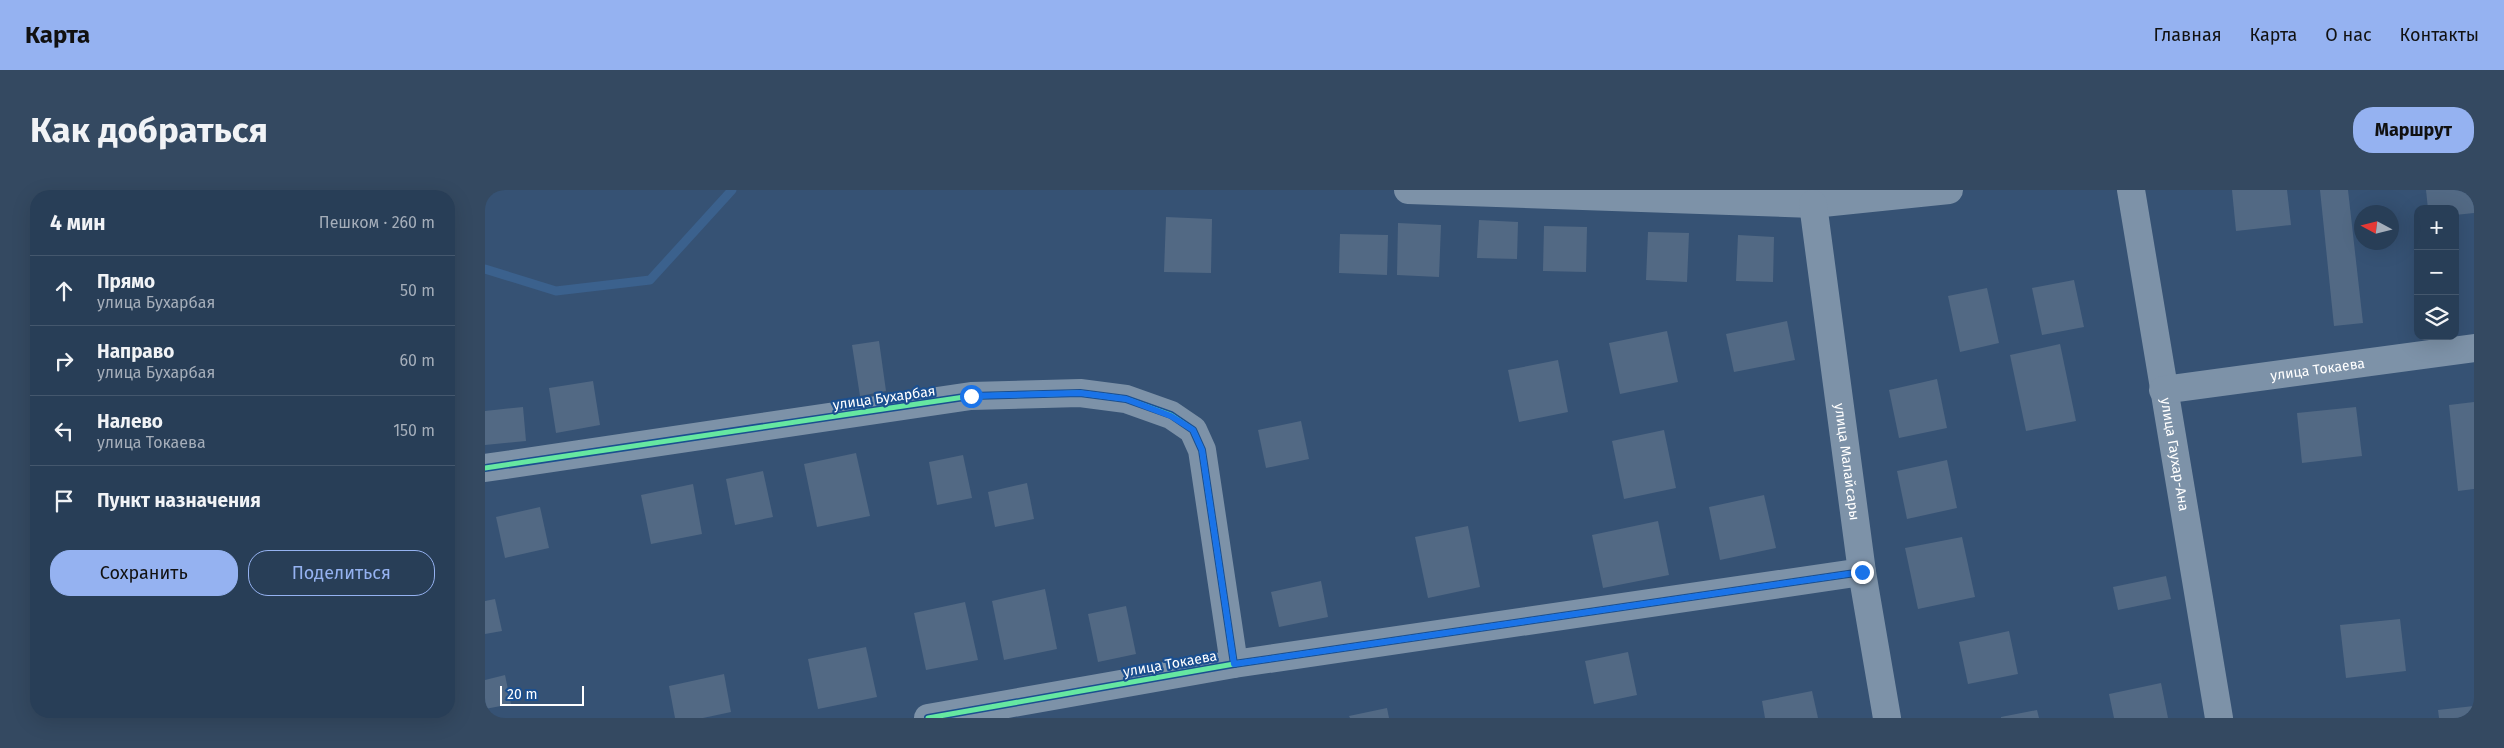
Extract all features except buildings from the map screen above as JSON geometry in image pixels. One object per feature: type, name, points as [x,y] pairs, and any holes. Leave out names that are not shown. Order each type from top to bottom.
[{"type":"street","points":[[1408,190],[1813,204],[1949,190]]},
{"type":"street","name":"улица Гаухар-Ана","points":[[2131,190],[2219,718]]},
{"type":"street","name":"улица Малайсары","points":[[1813,204],[1862,572],[1887,718]]},
{"type":"street","name":"улица Токаева","points":[[2163,390],[2474,348]]},
{"type":"street","name":"улица Бухарбая","points":[[485,468],[971,396],[1080,393],[1126,399],[1171,416],[1193,430],[1202,450],[1234,664]]},
{"type":"street","name":"улица Токаева","points":[[928,718],[1234,664],[1862,572]]},
{"type":"waterway","points":[[485,269],[556,291],[650,280],[732,190]]},
{"type":"cycle path","points":[[485,468],[971,396],[1080,393],[1126,399],[1171,415],[1193,430],[1202,450],[1234,664]]},
{"type":"cycle path","points":[[928,718],[1234,664],[1862,572]]},
{"type":"route","points":[[971,396],[1080,393],[1126,399],[1171,416],[1193,430],[1202,450],[1234,664],[1862,572]]}]
